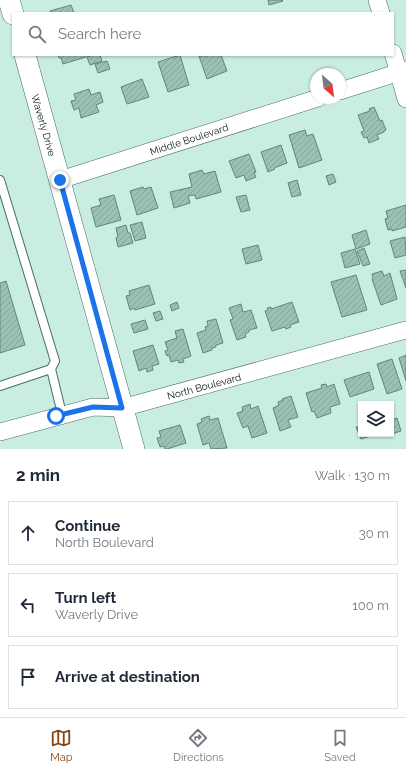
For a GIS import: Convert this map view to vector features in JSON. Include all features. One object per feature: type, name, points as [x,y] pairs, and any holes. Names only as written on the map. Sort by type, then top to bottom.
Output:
[{"type":"street","points":[[9,0],[12,12]]},
{"type":"street","points":[[378,0],[381,12]]},
{"type":"street","name":"Waverly Drive","points":[[24,56],[134,449]]},
{"type":"street","points":[[394,56],[402,71],[406,99]]},
{"type":"street","points":[[346,89],[402,71]]},
{"type":"street","name":"Middle Boulevard","points":[[60,180],[310,101]]},
{"type":"street","name":"North Boulevard","points":[[0,432],[62,414],[93,407],[122,408],[406,330]]},
{"type":"lane","points":[[0,180],[55,361],[51,370],[62,414]]},
{"type":"lane","points":[[0,386],[51,370]]},
{"type":"building","points":[[268,0],[282,0],[283,1],[269,5]]},
{"type":"building","points":[[71,5],[74,12],[50,12]]},
{"type":"building","points":[[58,56],[86,56],[63,64],[61,58],[59,58]]},
{"type":"building","points":[[100,56],[102,61],[90,65],[87,57]]},
{"type":"building","points":[[180,56],[189,85],[168,92],[158,62]]},
{"type":"building","points":[[199,56],[221,56],[227,71],[207,79]]},
{"type":"building","points":[[107,61],[110,69],[98,73],[95,64]]},
{"type":"building","points":[[142,79],[149,97],[127,104],[121,87]]},
{"type":"building","points":[[89,89],[91,95],[100,92],[103,102],[96,105],[99,112],[81,118],[79,108],[74,110],[71,101],[76,100],[74,94]]},
{"type":"building","points":[[374,107],[386,130],[377,135],[379,139],[369,143],[367,137],[364,138],[361,132],[364,131],[358,115],[370,111],[369,109]]},
{"type":"building","points":[[305,130],[307,136],[313,134],[322,160],[299,168],[289,135]]},
{"type":"building","points":[[281,145],[287,163],[268,172],[261,152]]},
{"type":"building","points":[[249,154],[256,172],[254,173],[256,177],[246,181],[244,175],[236,178],[229,161]]},
{"type":"building","points":[[202,170],[204,174],[215,171],[221,192],[196,199],[195,195],[188,196],[190,203],[174,208],[170,192],[192,187],[189,174]]},
{"type":"building","points":[[333,174],[336,182],[329,185],[326,176]]},
{"type":"building","points":[[297,180],[301,195],[292,197],[288,183]]},
{"type":"building","points":[[143,187],[144,189],[151,187],[158,208],[137,215],[130,191]]},
{"type":"building","points":[[114,195],[121,220],[96,227],[91,208],[101,205],[99,199]]},
{"type":"building","points":[[246,195],[250,210],[241,212],[236,197]]},
{"type":"building","points":[[406,205],[406,227],[392,231],[392,229],[388,230],[385,219],[388,218],[386,211]]},
{"type":"building","points":[[142,222],[146,238],[135,241],[130,225]]},
{"type":"building","points":[[126,225],[133,243],[118,247],[116,228]]},
{"type":"building","points":[[366,230],[370,244],[356,249],[352,235]]},
{"type":"building","points":[[405,237],[406,255],[395,258],[390,241]]},
{"type":"building","points":[[258,245],[262,260],[246,264],[242,249]]},
{"type":"building","points":[[364,248],[370,264],[363,266],[357,251]]},
{"type":"building","points":[[355,249],[360,264],[345,268],[341,253]]},
{"type":"building","points":[[406,270],[406,288],[400,271]]},
{"type":"building","points":[[382,271],[384,276],[390,273],[397,299],[381,305],[372,279],[372,274]]},
{"type":"building","points":[[356,275],[367,310],[342,317],[331,282]]},
{"type":"building","points":[[6,281],[25,345],[0,353],[0,283]]},
{"type":"building","points":[[149,285],[155,304],[130,310],[126,296],[130,295],[129,291]]},
{"type":"building","points":[[177,302],[179,308],[172,311],[170,305]]},
{"type":"building","points":[[292,302],[299,322],[290,325],[291,327],[286,329],[285,327],[272,331],[265,311],[268,310],[267,308],[271,307],[271,309]]},
{"type":"building","points":[[241,304],[243,312],[251,310],[257,328],[249,330],[249,332],[245,334],[246,337],[237,340],[230,320],[233,319],[229,308]]},
{"type":"building","points":[[160,311],[163,319],[156,321],[153,313]]},
{"type":"building","points":[[216,319],[223,343],[216,345],[216,347],[212,348],[212,350],[203,353],[197,333],[206,330],[205,327],[208,326],[207,321]]},
{"type":"building","points":[[145,320],[148,329],[134,333],[131,324]]},
{"type":"building","points":[[183,329],[191,356],[183,359],[184,362],[179,363],[178,360],[171,362],[169,355],[167,356],[165,351],[168,350],[165,342],[177,338],[175,331]]},
{"type":"building","points":[[153,345],[159,364],[152,366],[153,370],[147,372],[146,368],[139,371],[133,351]]},
{"type":"building","points":[[406,355],[406,381],[399,358]]},
{"type":"building","points":[[392,359],[402,389],[387,394],[377,364]]},
{"type":"building","points":[[369,372],[374,389],[350,397],[344,380]]},
{"type":"building","points":[[326,384],[327,387],[334,384],[340,404],[330,407],[331,413],[317,418],[314,411],[312,412],[306,393],[322,388],[321,385]]},
{"type":"building","points":[[291,396],[298,417],[288,420],[291,427],[280,431],[273,408],[279,405],[278,402],[283,400],[282,399]]},
{"type":"building","points":[[250,404],[251,409],[258,406],[267,433],[252,438],[248,426],[243,428],[237,413],[243,411],[242,407]]},
{"type":"building","points":[[209,416],[210,420],[218,418],[227,448],[211,449],[209,443],[203,445],[197,424],[202,422],[201,419]]},
{"type":"building","points":[[397,418],[401,431],[394,433],[394,419]]},
{"type":"building","points":[[180,425],[186,443],[167,449],[165,449],[164,446],[160,447],[157,438],[161,437],[159,431]]},
{"type":"route","points":[[56,416],[93,407],[122,408],[60,180]]}]
